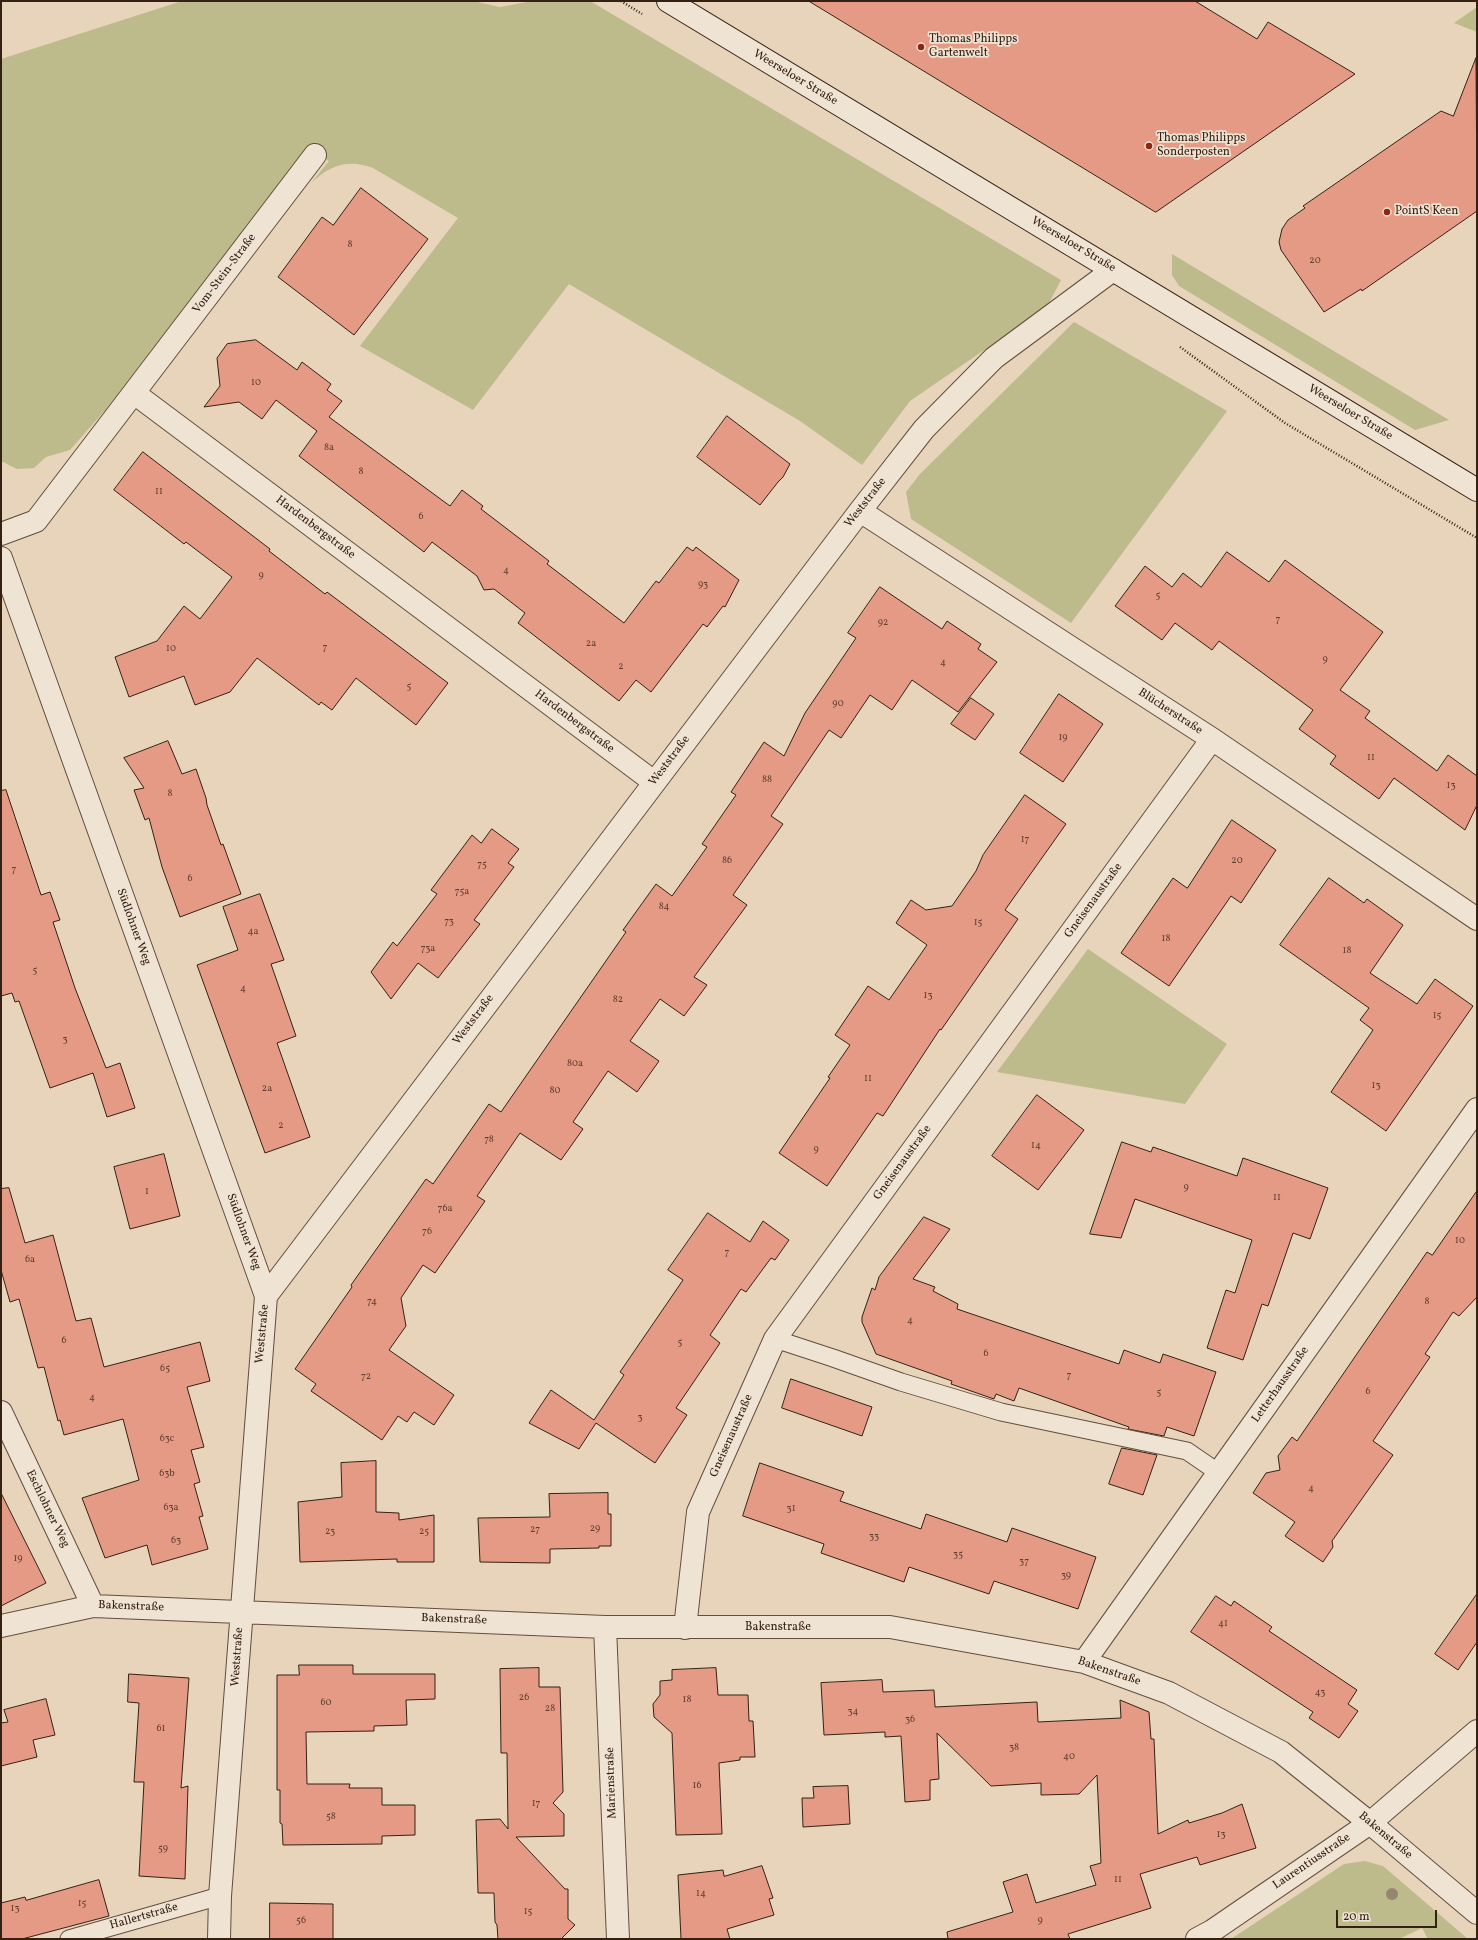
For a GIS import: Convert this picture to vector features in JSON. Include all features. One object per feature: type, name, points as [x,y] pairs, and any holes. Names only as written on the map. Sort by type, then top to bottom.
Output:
[{"type":"street","name":"Weerseloer Straße","points":[[668,1],[1477,490]]},
{"type":"street","name":"Vom-Stein-Straße","points":[[134,393],[315,155]]},
{"type":"street","name":"Weststraße","points":[[219,1939],[220,1896],[266,1296],[860,510],[924,429],[994,358],[1113,270]]},
{"type":"street","points":[[1,534],[36,521],[134,393]]},
{"type":"street","name":"Hardenbergstraße","points":[[134,393],[654,782]]},
{"type":"street","name":"Blücherstraße","points":[[860,510],[1212,739],[1477,920]]},
{"type":"street","name":"Südlohner Weg","points":[[1,558],[266,1296]]},
{"type":"street","name":"Gneisenaustraße","points":[[685,1628],[698,1512],[775,1339],[1212,739]]},
{"type":"street","name":"Letterhausstraße","points":[[1084,1662],[1477,1109]]},
{"type":"street","name":"Eschlohner Weg","points":[[1,1412],[93,1606]]},
{"type":"street","name":"Bakenstraße","points":[[1,1626],[93,1606],[605,1627],[890,1627],[1084,1662],[1168,1693],[1281,1752],[1370,1823],[1477,1913]]},
{"type":"street","name":"Marienstraße","points":[[605,1627],[618,1939]]},
{"type":"street","name":"Laurentiusstraße","points":[[1197,1939],[1212,1931],[1370,1823],[1477,1731]]},
{"type":"lane","points":[[775,1339],[901,1382],[1001,1412],[1187,1451],[1219,1473]]},
{"type":"lane","name":"Hallertstraße","points":[[68,1939],[220,1896]]},
{"type":"shaded area","points":[[182,1],[473,1],[500,7],[533,1],[590,1],[1061,280],[1047,307],[910,401],[862,465],[800,421],[569,284],[473,410],[360,346],[458,218],[373,168],[364,165],[340,165],[325,172],[311,183],[329,161],[308,146],[107,408],[70,450],[46,457],[34,468],[17,469],[1,461],[1,59]]},
{"type":"shaded area","points":[[1477,7],[1477,32],[1454,23]]},
{"type":"shaded area","points":[[1172,254],[1449,420],[1415,430],[1179,286],[1172,275]]},
{"type":"shaded area","points":[[1074,322],[1227,411],[1071,623],[911,519],[906,492],[920,474]]},
{"type":"shaded area","points":[[1088,949],[1227,1044],[1185,1104],[997,1072]]},
{"type":"shaded area","points":[[1365,1861],[1383,1866],[1468,1939],[1428,1939],[1422,1928],[1399,1939],[1231,1939],[1344,1864]]},
{"type":"building","name":"Thomas Philipps Sonderposten","points":[[809,1],[1195,1],[1257,39],[1268,22],[1355,74],[1156,212]]},
{"type":"building","name":"PointS Keen","points":[[1476,58],[1477,211],[1362,291],[1361,289],[1324,312],[1281,250],[1279,242],[1282,229],[1288,220],[1305,208],[1303,206],[1441,111],[1453,116]]},
{"type":"building","points":[[361,188],[428,239],[354,335],[278,277],[322,217],[333,225]]},
{"type":"building","points":[[256,340],[297,370],[302,362],[331,384],[327,390],[342,401],[329,417],[450,506],[462,490],[483,506],[481,509],[549,561],[547,564],[624,623],[656,581],[659,583],[687,547],[693,551],[696,547],[739,580],[725,607],[723,606],[707,627],[703,624],[651,692],[636,680],[619,701],[518,623],[525,613],[494,589],[484,590],[477,576],[432,542],[424,552],[299,456],[317,431],[276,400],[262,419],[239,402],[204,407],[220,386],[217,358],[227,344]]},
{"type":"building","points":[[727,416],[790,464],[783,477],[760,505],[697,457]]},
{"type":"building","points":[[143,452],[270,549],[269,551],[325,594],[327,592],[448,683],[416,725],[356,678],[332,710],[321,702],[319,705],[257,658],[230,692],[195,705],[184,676],[129,697],[115,657],[157,641],[184,606],[200,619],[232,577],[186,542],[184,544],[114,490]]},
{"type":"building","points":[[1227,552],[1269,582],[1285,560],[1383,632],[1340,690],[1370,711],[1365,718],[1437,771],[1448,755],[1477,776],[1477,805],[1465,830],[1394,778],[1379,799],[1330,764],[1336,756],[1299,729],[1313,710],[1219,641],[1212,650],[1175,623],[1162,640],[1115,606],[1145,566],[1172,587],[1183,573],[1201,587]]},
{"type":"building","points":[[880,587],[942,629],[947,621],[981,644],[978,649],[997,662],[958,712],[912,680],[892,710],[870,695],[841,738],[829,730],[771,816],[783,824],[733,895],[747,905],[694,977],[707,985],[684,1016],[660,999],[630,1041],[659,1061],[637,1092],[608,1071],[573,1122],[583,1129],[561,1160],[520,1133],[477,1196],[485,1201],[435,1273],[423,1265],[401,1298],[406,1326],[389,1350],[454,1395],[434,1425],[414,1412],[407,1422],[398,1416],[382,1440],[311,1391],[316,1384],[295,1369],[352,1287],[351,1285],[426,1179],[433,1184],[489,1104],[501,1112],[626,932],[623,930],[656,884],[672,896],[707,847],[702,844],[736,795],[731,792],[764,742],[784,756],[805,713],[856,638],[848,633]]},
{"type":"building","points":[[1059,694],[1103,724],[1063,782],[1020,753]]},
{"type":"building","points":[[971,698],[994,714],[975,740],[951,724]]},
{"type":"building","points":[[168,741],[182,774],[196,769],[221,845],[223,844],[241,894],[180,917],[162,867],[149,818],[145,820],[134,790],[144,788],[124,758]]},
{"type":"building","points":[[6,790],[41,895],[50,892],[60,920],[53,922],[75,988],[106,1068],[120,1063],[135,1108],[107,1117],[93,1073],[50,1088],[19,1001],[15,1002],[12,993],[1,996],[1,791]]},
{"type":"building","points":[[1025,795],[1066,824],[1005,910],[1018,919],[941,1030],[940,1029],[883,1116],[877,1113],[827,1186],[779,1153],[830,1078],[828,1077],[850,1045],[835,1035],[868,986],[889,1000],[927,945],[896,923],[911,900],[926,910],[952,906],[976,871],[983,855]]},
{"type":"building","points":[[1232,820],[1276,850],[1241,903],[1231,896],[1169,986],[1121,953],[1173,878],[1187,888]]},
{"type":"building","points":[[492,829],[519,849],[508,863],[514,867],[474,920],[480,924],[438,978],[418,963],[391,999],[371,972],[393,942],[397,946],[437,894],[431,890],[472,835],[481,843]]},
{"type":"building","points":[[1329,878],[1364,903],[1367,899],[1403,925],[1370,973],[1417,1004],[1435,979],[1473,1006],[1386,1131],[1331,1092],[1373,1030],[1360,1020],[1369,1008],[1280,945]]},
{"type":"building","points":[[260,894],[284,960],[271,964],[296,1036],[277,1043],[310,1137],[265,1153],[197,965],[238,950],[223,907]]},
{"type":"building","points":[[1037,1095],[1084,1130],[1038,1190],[992,1156]]},
{"type":"building","points":[[1122,1142],[1151,1152],[1153,1147],[1237,1176],[1243,1158],[1328,1188],[1310,1239],[1293,1233],[1268,1306],[1262,1304],[1243,1360],[1207,1348],[1226,1290],[1235,1293],[1252,1240],[1135,1199],[1121,1238],[1090,1234]]},
{"type":"building","points":[[164,1154],[180,1216],[130,1229],[114,1167]]},
{"type":"building","points":[[9,1188],[25,1243],[53,1235],[76,1321],[91,1318],[104,1367],[200,1342],[210,1381],[187,1387],[204,1447],[191,1450],[200,1482],[194,1484],[203,1516],[199,1517],[208,1549],[152,1565],[147,1545],[105,1558],[82,1498],[139,1480],[123,1419],[64,1435],[60,1420],[58,1421],[44,1367],[38,1368],[19,1299],[10,1302],[1,1270],[1,1189]]},
{"type":"building","points":[[1477,1191],[1477,1297],[1459,1316],[1453,1312],[1425,1354],[1430,1357],[1373,1441],[1393,1455],[1332,1541],[1333,1547],[1323,1562],[1285,1536],[1295,1522],[1253,1493],[1266,1473],[1280,1470],[1278,1456],[1292,1437],[1297,1441],[1427,1252],[1432,1255]]},
{"type":"building","points":[[708,1213],[750,1242],[763,1221],[789,1240],[775,1260],[771,1258],[746,1292],[741,1289],[710,1335],[720,1343],[676,1408],[687,1415],[655,1463],[596,1423],[579,1449],[529,1423],[551,1390],[594,1420],[624,1375],[620,1372],[683,1280],[668,1270]]},
{"type":"building","points":[[924,1217],[950,1229],[913,1279],[935,1287],[933,1291],[958,1304],[957,1309],[1119,1364],[1124,1350],[1160,1363],[1163,1354],[1216,1372],[1194,1436],[1167,1427],[1164,1436],[1128,1429],[1129,1427],[1019,1388],[1014,1401],[996,1394],[994,1399],[951,1384],[952,1381],[876,1354],[862,1322],[862,1317],[872,1288],[875,1290],[879,1277]]},
{"type":"building","points":[[791,1379],[872,1407],[862,1436],[782,1408]]},
{"type":"building","points":[[1122,1448],[1157,1455],[1143,1495],[1109,1484]]},
{"type":"building","points":[[376,1461],[376,1512],[399,1513],[399,1520],[434,1515],[434,1562],[397,1562],[397,1559],[300,1562],[298,1502],[342,1497],[341,1463]]},
{"type":"building","points":[[760,1463],[844,1492],[840,1501],[921,1529],[926,1514],[1007,1542],[1012,1528],[1096,1557],[1078,1609],[994,1581],[989,1594],[909,1567],[904,1582],[821,1553],[824,1544],[743,1516]]},
{"type":"building","points":[[1,1493],[46,1583],[1,1606]]},
{"type":"building","points":[[608,1493],[608,1514],[611,1514],[611,1546],[599,1546],[599,1548],[550,1549],[550,1563],[480,1562],[478,1518],[550,1517],[549,1494]]},
{"type":"building","points":[[1477,1594],[1477,1642],[1458,1670],[1435,1654]]},
{"type":"building","points":[[1216,1596],[1231,1606],[1234,1601],[1272,1627],[1269,1631],[1357,1690],[1348,1704],[1358,1711],[1339,1738],[1309,1718],[1313,1712],[1191,1632]]},
{"type":"building","points":[[299,1665],[353,1665],[353,1674],[435,1674],[435,1699],[406,1700],[407,1725],[374,1726],[374,1731],[306,1732],[307,1784],[350,1784],[349,1788],[382,1788],[382,1805],[415,1805],[415,1835],[382,1836],[382,1844],[283,1845],[282,1824],[280,1823],[280,1790],[277,1790],[277,1675],[299,1675]]},
{"type":"building","points":[[539,1668],[539,1687],[560,1687],[563,1792],[553,1803],[564,1814],[564,1836],[516,1837],[565,1889],[568,1889],[568,1919],[575,1925],[561,1939],[498,1939],[497,1925],[495,1922],[494,1893],[478,1893],[476,1820],[500,1819],[508,1829],[507,1753],[501,1753],[500,1669]]},
{"type":"building","points":[[716,1668],[718,1695],[748,1695],[749,1721],[753,1721],[755,1757],[740,1757],[740,1760],[719,1763],[722,1834],[676,1835],[672,1733],[654,1717],[653,1704],[660,1695],[660,1681],[672,1680],[672,1670]]},
{"type":"building","points":[[129,1674],[189,1678],[181,1788],[188,1786],[185,1879],[139,1876],[144,1782],[134,1782],[139,1703],[128,1702]]},
{"type":"building","points":[[882,1680],[883,1692],[934,1690],[935,1707],[1037,1702],[1038,1722],[1121,1718],[1120,1700],[1149,1712],[1151,1739],[1154,1739],[1158,1834],[1188,1820],[1189,1823],[1222,1813],[1242,1804],[1256,1848],[1200,1865],[1197,1857],[1140,1874],[1151,1908],[1068,1934],[1070,1939],[948,1939],[947,1932],[1013,1912],[1003,1882],[1027,1874],[1036,1903],[1096,1885],[1090,1866],[1101,1863],[1097,1775],[1079,1794],[1041,1795],[1041,1783],[991,1786],[937,1733],[939,1779],[930,1780],[930,1800],[905,1802],[901,1736],[885,1737],[885,1732],[824,1735],[821,1683]]},
{"type":"building","points":[[46,1699],[55,1735],[33,1740],[37,1757],[1,1766],[1,1723],[8,1722],[4,1710]]},
{"type":"building","points":[[848,1786],[850,1824],[803,1827],[802,1798],[814,1798],[813,1787]]},
{"type":"building","points":[[762,1866],[773,1898],[769,1899],[774,1915],[727,1929],[730,1939],[681,1939],[678,1875],[723,1870],[724,1876]]},
{"type":"building","points":[[99,1880],[109,1916],[22,1939],[1,1939],[1,1903],[25,1897],[26,1900]]},
{"type":"building","points":[[270,1903],[333,1904],[333,1939],[270,1939]]},
{"type":"place","name":"Thomas Philipps Gartenwelt","points":[[921,47]]},
{"type":"place","name":"Thomas Philipps Sonderposten","points":[[1149,146]]},
{"type":"place","name":"PointS Keen","points":[[1387,212]]}]
